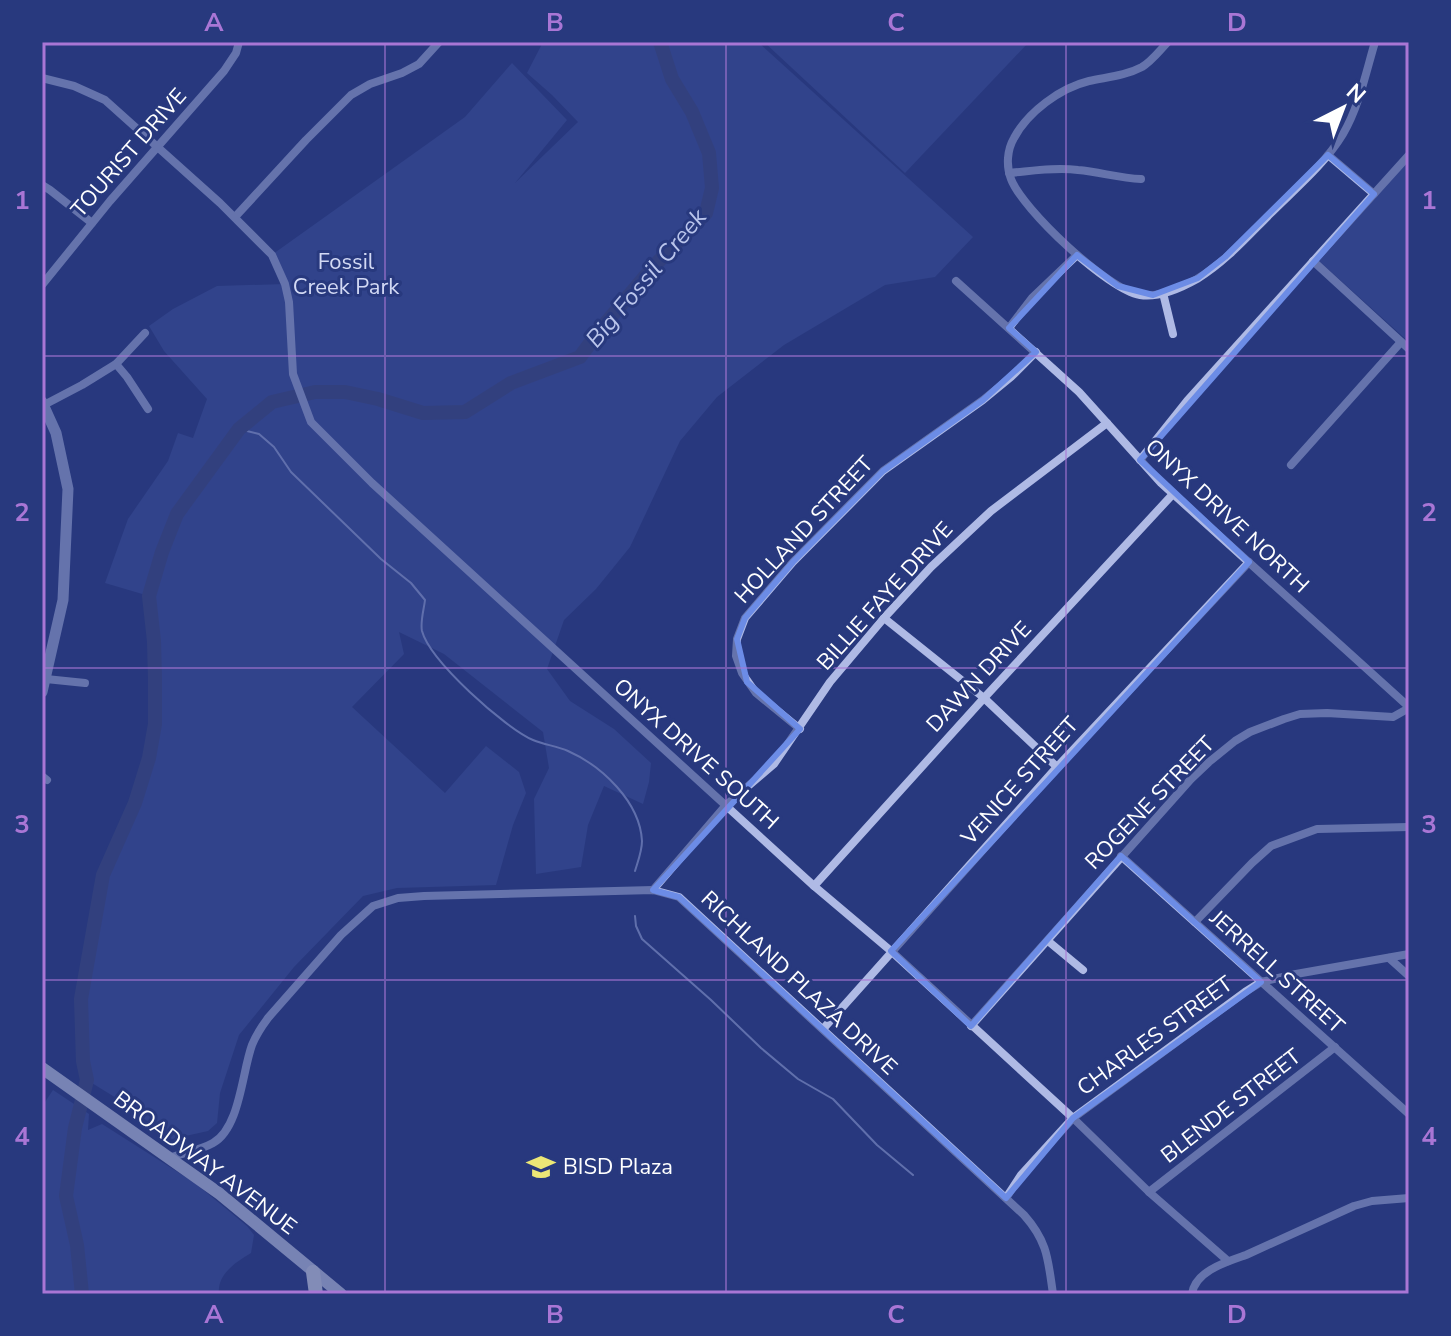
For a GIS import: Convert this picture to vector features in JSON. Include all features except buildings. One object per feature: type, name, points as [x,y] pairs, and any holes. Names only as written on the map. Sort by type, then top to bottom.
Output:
[{"type":"main road","name":"BROADWAY AVENUE","points":[[42,1068],[220,1194],[341,1294]]},
{"type":"main road","points":[[313,1272],[316,1294]]},
{"type":"street","name":"TOURIST DRIVE","points":[[42,285],[224,71],[239,42]]},
{"type":"street","points":[[235,217],[351,95],[419,64],[439,42]]},
{"type":"street","points":[[1168,42],[1147,64],[1110,78],[1079,84],[1042,106],[1022,125],[1009,148],[1011,181],[1022,198],[1077,255],[1118,286],[1138,295],[1163,293],[1198,278],[1225,257],[1328,155],[1352,115],[1375,42]]},
{"type":"street","name":"ONYX DRIVE SOUTH","points":[[42,78],[74,86],[105,100],[235,217],[272,255],[289,302],[293,374],[311,422],[372,483],[814,886],[891,951],[1149,1192],[1228,1261]]},
{"type":"street","points":[[1328,155],[1374,194]]},
{"type":"street","points":[[1140,460],[1187,401],[1409,155]]},
{"type":"street","points":[[1009,173],[1066,169],[1141,179]]},
{"type":"street","points":[[42,185],[92,223]]},
{"type":"street","points":[[1009,328],[1032,298],[1077,255]]},
{"type":"street","points":[[1313,261],[1409,349]]},
{"type":"street","name":"ONYX DRIVE NORTH","points":[[956,281],[1096,409],[1173,494],[1409,708]]},
{"type":"street","points":[[1163,293],[1173,334]]},
{"type":"street","points":[[42,692],[63,600],[68,489],[56,433],[43,404],[116,364],[145,333]]},
{"type":"street","points":[[1291,465],[1401,342]]},
{"type":"street","name":"HOLLAND STREET","points":[[800,729],[756,693],[742,673],[736,656],[737,639],[745,618],[793,562],[883,471],[983,400],[1036,352]]},
{"type":"street","points":[[116,364],[148,409]]},
{"type":"street","name":"BILLIE FAYE DRIVE","points":[[653,890],[726,805],[774,764],[830,682],[931,567],[991,511],[1107,423]]},
{"type":"street","name":"DAWN DRIVE","points":[[814,886],[1173,494]]},
{"type":"street","name":"VENICE STREET","points":[[823,1029],[1057,767],[1249,562]]},
{"type":"street","points":[[884,618],[984,698],[1057,767]]},
{"type":"street","points":[[46,679],[85,683]]},
{"type":"street","name":"ROGENE STREET","points":[[971,1026],[1121,856],[1209,762],[1235,741],[1250,732],[1300,714],[1384,718],[1400,715],[1409,708]]},
{"type":"street","points":[[1195,922],[1271,846],[1317,829],[1409,827]]},
{"type":"street","name":"JERRELL STREET","points":[[1121,856],[1409,1114]]},
{"type":"street","name":"RICHLAND PLAZA DRIVE","points":[[171,1157],[213,1143],[223,1135],[234,1113],[259,1031],[341,935],[373,906],[398,898],[424,896],[653,890],[679,897],[1037,1229],[1046,1251],[1053,1294]]},
{"type":"street","points":[[1048,941],[1083,970]]},
{"type":"street","name":"CHARLES STREET","points":[[1006,1198],[1021,1175],[1073,1118],[1261,982],[1409,954]]},
{"type":"street","points":[[1389,958],[1409,976]]},
{"type":"street","name":"BLENDE STREET","points":[[1149,1192],[1335,1047]]},
{"type":"street","points":[[1192,1294],[1192,1288],[1200,1276],[1228,1261],[1354,1206],[1409,1198]]},
{"type":"highlighted area","points":[[1328,155],[1374,194],[1140,460],[1249,562],[891,951],[971,1026],[1121,856],[1261,982],[1073,1118],[1006,1198],[679,897],[653,890],[800,729],[747,682],[737,639],[745,618],[793,562],[883,471],[983,400],[1036,352],[1009,328],[1077,255],[1118,286],[1153,295],[1198,278],[1225,257]]},
{"type":"green space","name":"Fossil Creek Park","points":[[543,42],[758,42],[973,237],[935,277],[885,285],[784,345],[717,397],[680,441],[630,547],[596,589],[564,620],[547,669],[570,701],[614,729],[651,763],[643,804],[604,786],[588,825],[581,867],[536,874],[534,799],[549,768],[543,732],[444,654],[399,632],[404,654],[352,707],[445,793],[486,746],[519,772],[526,793],[513,825],[496,885],[397,888],[363,896],[294,967],[239,1035],[220,1093],[217,1123],[208,1131],[172,1139],[87,1080],[81,999],[103,875],[135,803],[149,758],[155,724],[154,642],[149,596],[105,583],[128,519],[168,461],[178,433],[193,438],[207,399],[164,351],[149,326],[173,309],[217,286],[286,284],[273,254],[465,117],[512,63],[567,120],[515,183],[578,122],[527,73]]},
{"type":"green space","points":[[764,42],[1029,42],[905,173]]},
{"type":"green space","points":[[1409,159],[1409,342],[1319,261]]},
{"type":"green space","points":[[53,1090],[89,1114],[88,1130],[102,1124],[195,1183],[247,1226],[254,1235],[251,1253],[224,1275],[219,1294],[42,1294],[42,1113]]},
{"type":"waterway","name":"Big Fossil Creek","points":[[82,1294],[77,1245],[66,1196],[75,1128],[87,1080],[83,1061],[81,999],[103,875],[135,803],[149,758],[155,724],[154,641],[149,596],[177,514],[239,429],[272,402],[315,392],[345,392],[423,413],[465,412],[511,383],[580,357],[653,267],[706,213],[712,188],[709,153],[692,112],[672,79],[660,42]]},
{"type":"waterway","points":[[239,429],[259,434],[274,447],[291,472],[381,559],[411,583],[425,600],[422,631],[428,644],[453,676],[521,733],[581,758],[617,787],[627,799],[640,827],[642,845],[635,871]]},
{"type":"waterway","points":[[635,916],[642,939],[798,1079],[833,1099],[877,1145],[913,1175]]},
{"type":"place","name":"BISD Plaza","points":[[541,1167]]}]
